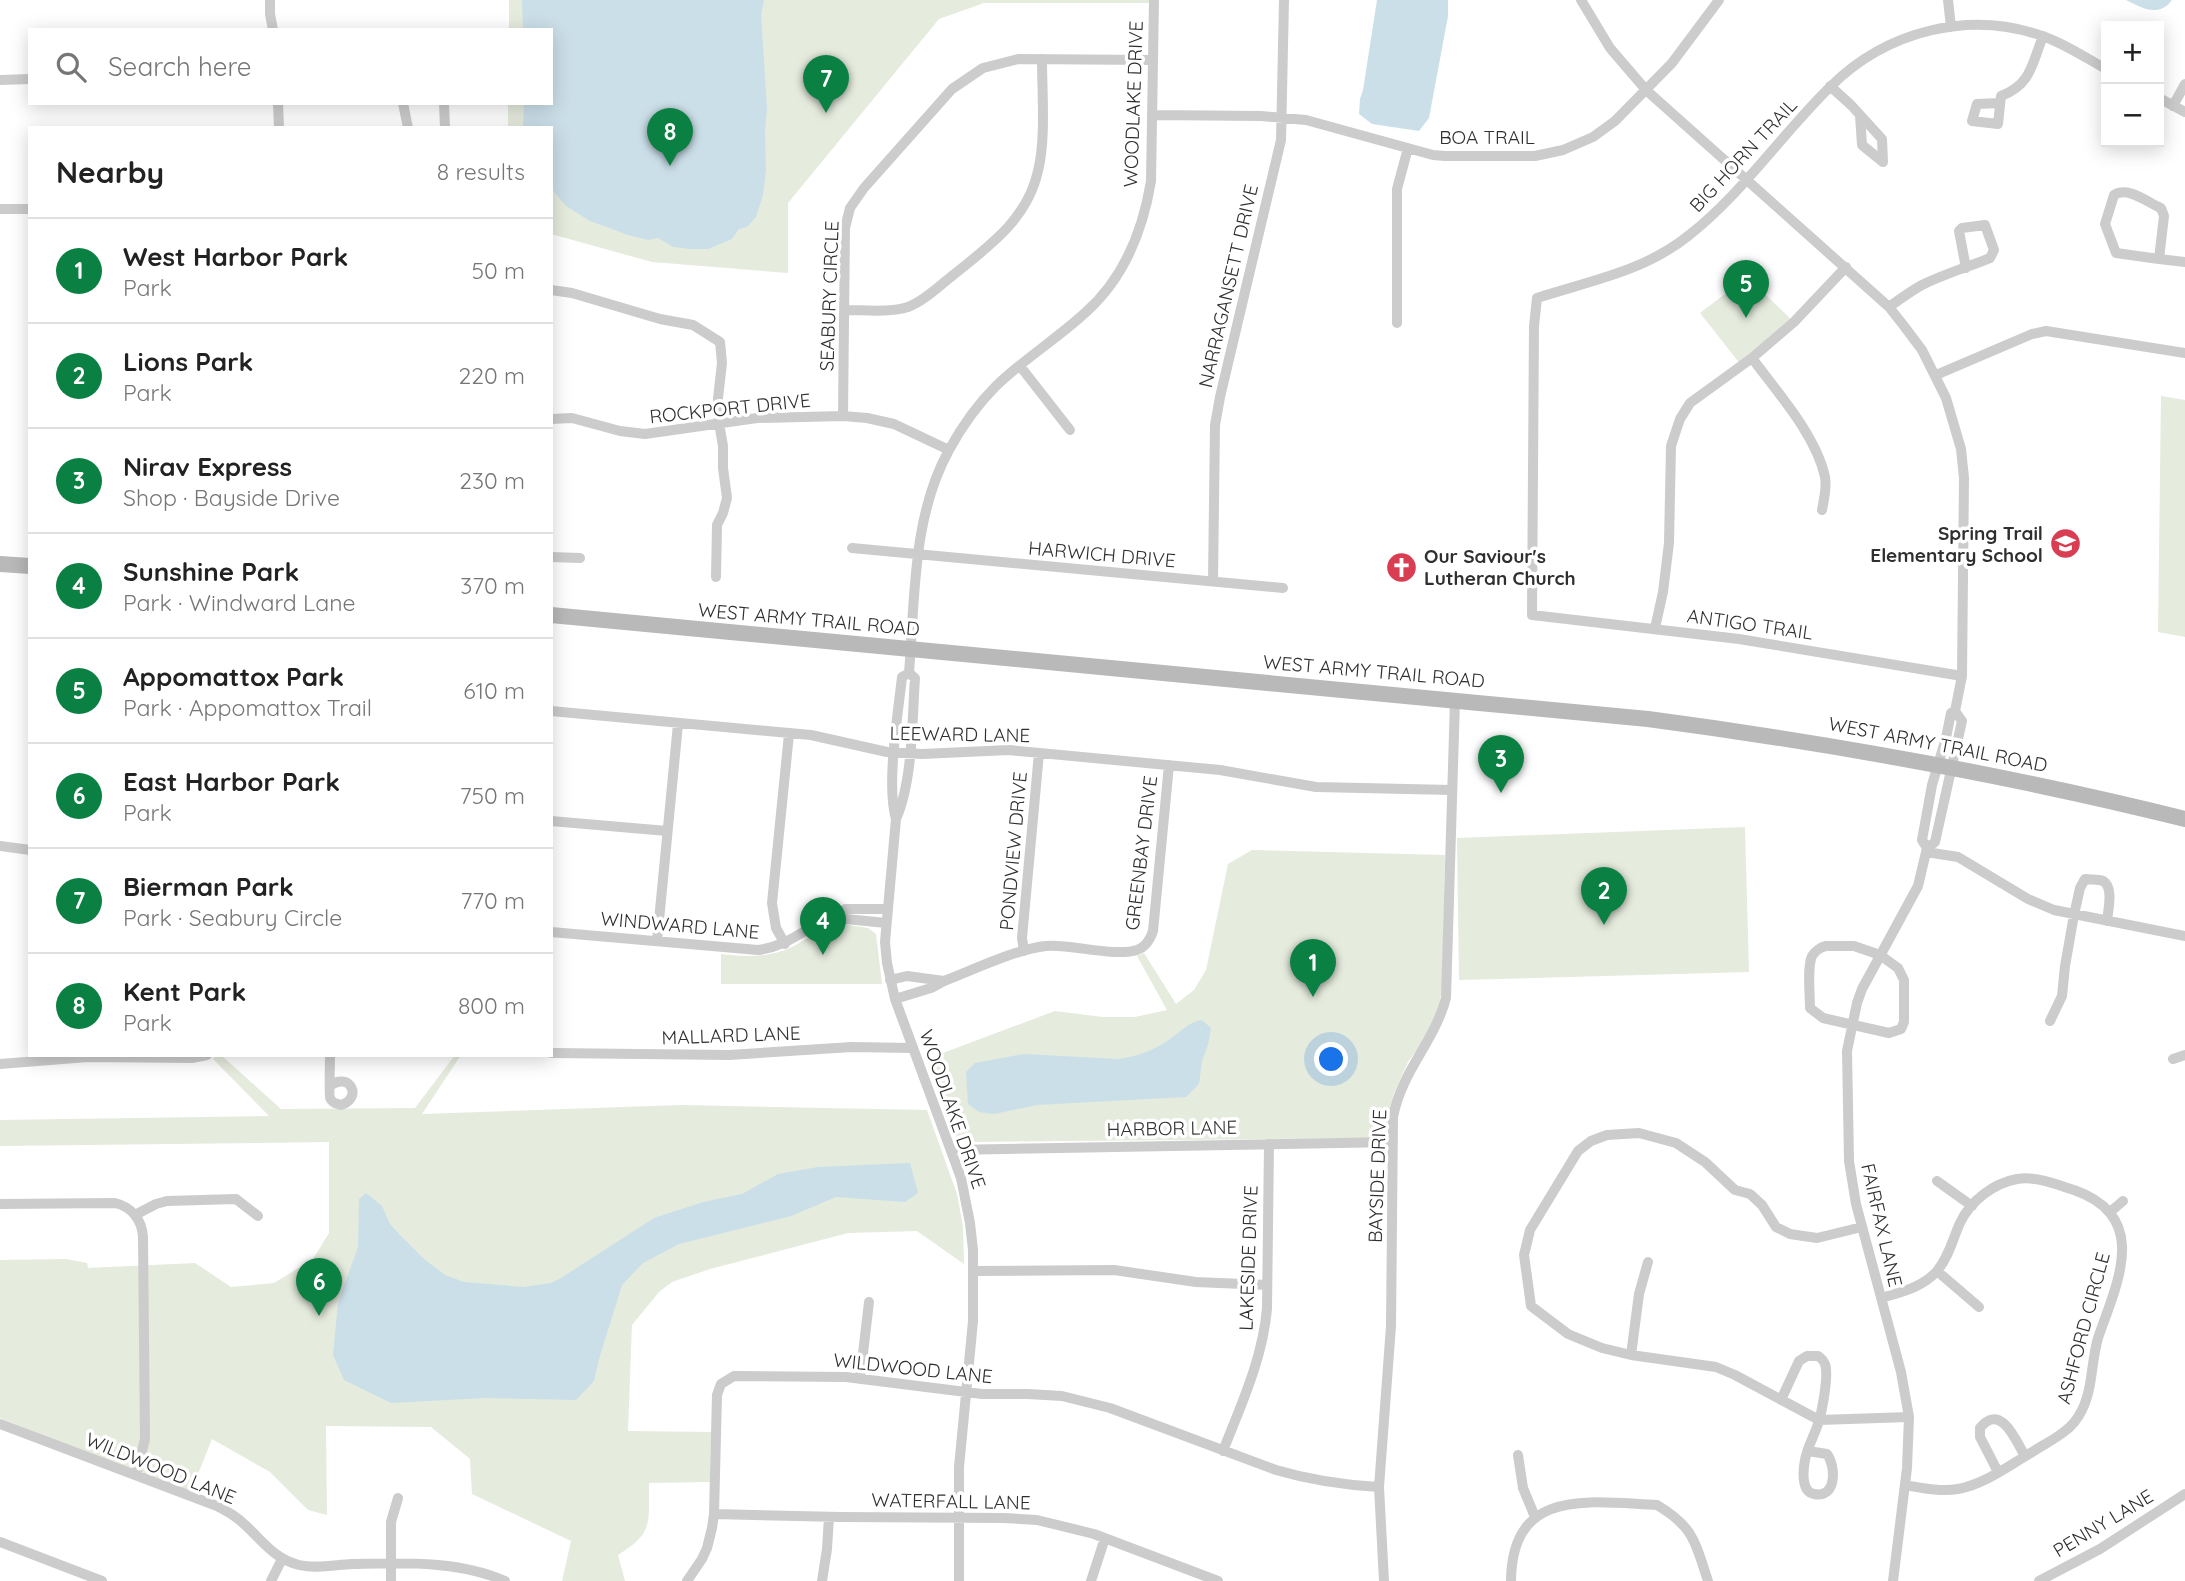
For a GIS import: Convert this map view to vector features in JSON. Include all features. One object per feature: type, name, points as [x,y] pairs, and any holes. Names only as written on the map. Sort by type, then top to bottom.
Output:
[{"type":"main road","points":[[0,564],[28,566]]},
{"type":"main road","name":"WEST ARMY TRAIL ROAD","points":[[553,615],[1609,715],[1737,731],[1945,766],[2185,819]]},
{"type":"street","points":[[270,0],[273,28]]},
{"type":"street","name":"WOODLAKE DRIVE","points":[[909,673],[924,517],[949,450],[995,387],[1088,311],[1125,262],[1138,234],[1152,173],[1154,0]]},
{"type":"street","name":"NARRAGANSETT DRIVE","points":[[1213,582],[1217,412],[1278,155],[1283,118],[1284,0]]},
{"type":"street","name":"FAIRFAX LANE","points":[[1581,0],[1605,41],[1646,90],[1889,307],[1922,350],[1936,375],[1956,426],[1964,478],[1962,676],[1955,711],[1962,721],[1945,766],[1935,842],[1926,850],[1917,886],[1862,989],[1852,1023],[1846,1069],[1852,1183],[1901,1372],[1909,1417],[1909,1451],[1893,1581]]},
{"type":"street","name":"BOA TRAIL","points":[[1153,115],[1283,118],[1319,123],[1445,156],[1522,157],[1553,153],[1585,141],[1604,130],[1679,55],[1719,0]]},
{"type":"street","points":[[1948,0],[1951,27]]},
{"type":"street","name":"BIG HORN TRAIL","points":[[1532,615],[1534,326],[1537,298],[1610,277],[1664,252],[1710,218],[1830,86],[1857,63],[1891,43],[1923,31],[1979,25],[2002,26],[2043,36],[2101,66]]},
{"type":"street","points":[[2000,103],[2001,96],[2015,91],[2028,77],[2043,36]]},
{"type":"street","name":"SEABURY CIRCLE","points":[[843,416],[846,218],[864,188],[952,89],[969,76],[1001,62],[1018,59],[1153,60]]},
{"type":"street","points":[[844,310],[894,310],[912,305],[1003,235],[1020,214],[1035,185],[1041,159],[1042,59]]},
{"type":"street","points":[[0,80],[28,79]]},
{"type":"street","points":[[2173,106],[2185,84]]},
{"type":"street","points":[[1830,86],[1860,114]]},
{"type":"street","points":[[2164,101],[2185,112]]},
{"type":"street","points":[[278,105],[279,126]]},
{"type":"street","points":[[404,105],[408,126]]},
{"type":"street","points":[[444,105],[445,126]]},
{"type":"street","points":[[1397,323],[1397,189],[1408,148]]},
{"type":"street","points":[[2159,259],[2164,216],[2161,208],[2126,191],[2114,195],[2105,224],[2116,253],[2159,259],[2185,262]]},
{"type":"street","points":[[0,209],[28,209]]},
{"type":"street","points":[[1655,628],[1667,561],[1671,446],[1676,428],[1690,403],[1752,358],[1794,322],[1846,267]]},
{"type":"street","points":[[1889,307],[1923,285],[1966,268]]},
{"type":"street","points":[[553,289],[660,320],[693,325],[720,342],[722,363],[719,423],[727,498],[717,525],[716,577]]},
{"type":"street","points":[[1936,375],[2032,334],[2046,331],[2185,353]]},
{"type":"street","points":[[1752,358],[1800,425],[1818,459],[1825,478],[1822,510]]},
{"type":"street","points":[[1020,366],[1070,430]]},
{"type":"street","name":"ROCKPORT DRIVE","points":[[553,419],[572,418],[637,434],[757,418],[843,416],[894,424],[949,450]]},
{"type":"street","name":"HARWICH DRIVE","points":[[852,548],[1283,588]]},
{"type":"street","points":[[553,557],[580,558]]},
{"type":"street","name":"ANTIGO TRAIL","points":[[1532,615],[1655,628],[1810,650],[1962,676]]},
{"type":"street","name":"WOODLAKE DRIVE","points":[[896,818],[892,806],[895,752],[902,677],[909,673]]},
{"type":"street","name":"WOODLAKE DRIVE","points":[[909,673],[915,678],[909,753],[901,807],[896,818],[886,923],[886,957],[895,999],[951,1150],[969,1214],[973,1321],[958,1467],[959,1581]]},
{"type":"street","name":"BAYSIDE DRIVE","points":[[1384,1581],[1379,1487],[1391,1326],[1393,1117],[1406,1076],[1436,1028],[1446,998],[1454,700]]},
{"type":"street","name":"LEEWARD LANE","points":[[553,711],[823,737],[895,752],[956,754],[1009,750],[1220,770],[1316,787],[1452,790]]},
{"type":"street","points":[[657,941],[678,723]]},
{"type":"street","points":[[785,944],[775,928],[772,902],[789,734]]},
{"type":"street","name":"PONDVIEW DRIVE","points":[[1024,951],[1022,938],[1039,753]]},
{"type":"street","name":"GREENBAY DRIVE","points":[[895,999],[931,988],[1024,951],[1057,946],[1125,952],[1141,949],[1147,944],[1153,930],[1169,765]]},
{"type":"street","points":[[553,821],[667,831]]},
{"type":"street","points":[[0,846],[28,850]]},
{"type":"street","points":[[1926,850],[1958,857],[2043,906],[2074,915],[2185,936]]},
{"type":"street","points":[[2050,1021],[2062,996],[2074,915],[2080,888],[2085,879],[2106,882],[2109,888],[2107,921]]},
{"type":"street","name":"WINDWARD LANE","points":[[553,932],[747,951],[785,944],[822,921],[840,915],[845,909],[888,909]]},
{"type":"street","points":[[840,915],[846,919],[886,923]]},
{"type":"street","points":[[1854,946],[1880,955],[1898,968],[1903,980],[1905,1021],[1901,1029],[1889,1033],[1823,1018],[1810,1008],[1812,956],[1821,947],[1854,946]]},
{"type":"street","name":"GREENBAY DRIVE","points":[[890,980],[907,976],[944,981]]},
{"type":"street","name":"MALLARD LANE","points":[[553,1053],[729,1055],[852,1047],[912,1048]]},
{"type":"street","points":[[2173,1059],[2185,1055]]},
{"type":"street","points":[[0,1064],[94,1057]]},
{"type":"street","points":[[150,1057],[197,1057]]},
{"type":"street","points":[[330,1057],[331,1085]]},
{"type":"street","points":[[1862,1227],[1817,1238],[1790,1234],[1776,1227],[1762,1205],[1750,1194],[1735,1190],[1705,1162],[1676,1143],[1650,1135],[1607,1135],[1591,1141],[1578,1151],[1527,1239],[1524,1261],[1531,1306],[1568,1334],[1602,1348],[1631,1355],[1716,1367],[1819,1420],[1909,1417]]},
{"type":"street","name":"HARBOR LANE","points":[[951,1150],[1393,1142]]},
{"type":"street","name":"LAKESIDE DRIVE","points":[[1223,1451],[1260,1347],[1266,1319],[1269,1144]]},
{"type":"street","points":[[1881,1298],[1914,1288],[1937,1271],[1947,1256],[1965,1213],[1990,1189],[2014,1180],[2032,1178],[2080,1192],[2110,1212],[2123,1201]]},
{"type":"street","points":[[1937,1181],[1972,1206]]},
{"type":"street","points":[[135,1215],[167,1201],[236,1199],[258,1216]]},
{"type":"street","points":[[0,1204],[115,1203],[127,1208],[141,1224],[145,1439],[136,1475]]},
{"type":"street","name":"ASHFORD CIRCLE","points":[[1905,1485],[1941,1490],[1974,1485],[2067,1429],[2081,1411],[2087,1398],[2096,1346],[2123,1259],[2122,1238],[2110,1212]]},
{"type":"street","points":[[1631,1355],[1639,1294],[1648,1262]]},
{"type":"street","points":[[973,1271],[1114,1270],[1196,1282],[1267,1285]]},
{"type":"street","points":[[1937,1271],[1979,1307]]},
{"type":"street","points":[[860,1379],[869,1302]]},
{"type":"street","points":[[1781,1400],[1799,1361],[1807,1356],[1818,1356],[1824,1361],[1826,1370],[1819,1420],[1808,1451]]},
{"type":"street","name":"WILDWOOD LANE","points":[[687,1581],[707,1548],[714,1514],[717,1395],[725,1380],[734,1376],[860,1379],[966,1393],[1037,1394],[1083,1399],[1302,1477],[1346,1485],[1379,1487]]},
{"type":"street","points":[[1998,1472],[1980,1437],[1980,1428],[1989,1421],[1994,1419],[2004,1423],[2025,1456]]},
{"type":"street","name":"WILDWOOD LANE","points":[[0,1424],[228,1512],[242,1522],[267,1549],[298,1565],[438,1565],[466,1568],[505,1581]]},
{"type":"street","points":[[1518,1455],[1522,1488],[1535,1517]]},
{"type":"street","name":"PENNY LANE","points":[[2039,1581],[2100,1549],[2185,1494]]},
{"type":"street","points":[[391,1581],[391,1522],[398,1498]]},
{"type":"street","points":[[1511,1581],[1515,1544],[1535,1517],[1552,1508],[1568,1504],[1657,1505],[1678,1518],[1692,1536],[1708,1581]]},
{"type":"street","name":"WATERFALL LANE","points":[[714,1514],[1037,1520],[1072,1527],[1105,1538],[1218,1581]]},
{"type":"street","points":[[822,1581],[829,1517]]},
{"type":"street","points":[[1091,1581],[1105,1538]]},
{"type":"street","points":[[0,1542],[102,1581]]},
{"type":"street","points":[[271,1581],[282,1559]]},
{"type":"shaded area","points":[[509,0],[1153,0],[1154,3],[984,3],[939,19],[788,203],[788,273],[652,262],[553,235],[553,126],[508,126],[508,105],[553,105],[553,28],[509,28]]},
{"type":"shaded area","points":[[1747,277],[1794,322],[1741,365],[1700,313]]},
{"type":"shaded area","points":[[2161,396],[2185,400],[2185,637],[2158,632]]},
{"type":"shaded area","points":[[1745,827],[1749,972],[1459,980],[1457,838]]},
{"type":"shaded area","points":[[1252,850],[1445,855],[1442,989],[1438,1011],[1426,1037],[1408,1062],[1394,1093],[1386,1135],[1383,1138],[957,1140],[927,1059],[1055,1011],[1103,1017],[1135,1017],[1167,1010],[1137,956],[1144,953],[1176,1004],[1194,990],[1206,970],[1228,864]]},
{"type":"shaded area","points":[[842,924],[868,928],[876,934],[882,984],[721,984],[721,954],[748,956],[775,953],[792,947],[822,929]]},
{"type":"shaded area","points":[[223,1057],[281,1109],[415,1108],[453,1057],[460,1057],[422,1114],[681,1105],[927,1110],[957,1194],[963,1226],[964,1264],[917,1231],[848,1233],[710,1269],[672,1282],[659,1292],[632,1325],[628,1431],[711,1432],[710,1482],[649,1483],[649,1517],[644,1533],[618,1555],[625,1581],[562,1581],[571,1541],[472,1494],[470,1459],[431,1427],[326,1426],[327,1515],[308,1510],[270,1472],[212,1439],[190,1494],[0,1418],[0,1260],[67,1259],[87,1263],[88,1268],[195,1263],[231,1287],[274,1283],[313,1259],[329,1233],[329,1142],[0,1146],[0,1120],[269,1116],[213,1059]]},
{"type":"water","points":[[522,0],[764,0],[761,15],[767,108],[766,170],[763,195],[756,217],[747,227],[739,229],[732,239],[708,249],[690,249],[673,247],[658,238],[648,240],[628,235],[590,221],[566,206],[553,190],[553,126],[523,126],[524,105],[553,105],[553,28],[523,28]]},
{"type":"water","points":[[1377,0],[1448,0],[1448,16],[1429,118],[1419,131],[1372,124],[1359,114]]},
{"type":"water","points":[[2126,0],[2172,0],[2162,9],[2150,10]]},
{"type":"water","points":[[1202,1020],[1211,1028],[1208,1045],[1202,1061],[1199,1084],[1186,1097],[1037,1105],[994,1114],[979,1112],[968,1104],[966,1072],[975,1063],[1024,1054],[1125,1058],[1152,1050],[1189,1025]]},
{"type":"water","points":[[910,1163],[918,1193],[905,1202],[836,1197],[791,1216],[679,1244],[643,1263],[622,1285],[594,1381],[576,1400],[486,1398],[391,1403],[344,1380],[333,1355],[338,1303],[358,1247],[359,1199],[366,1193],[382,1206],[390,1224],[401,1236],[445,1275],[464,1282],[524,1287],[551,1283],[561,1278],[654,1218],[703,1202],[742,1194],[778,1174],[818,1167]]},
{"type":"place","name":"Bierman Park","points":[[826,113]]},
{"type":"place","name":"Kent Park","points":[[670,166]]},
{"type":"place","name":"Appomattox Park","points":[[1746,318]]},
{"type":"place","name":"Spring Trail Elementary School","points":[[2066,544]]},
{"type":"place","name":"Our Saviour's Lutheran Church","points":[[1401,567]]},
{"type":"place","name":"Nirav Express","points":[[1501,793]]},
{"type":"place","name":"Lions Park","points":[[1604,925]]},
{"type":"place","name":"Sunshine Park","points":[[823,955]]},
{"type":"place","name":"West Harbor Park","points":[[1313,997]]},
{"type":"place","name":"East Harbor Park","points":[[319,1316]]}]
